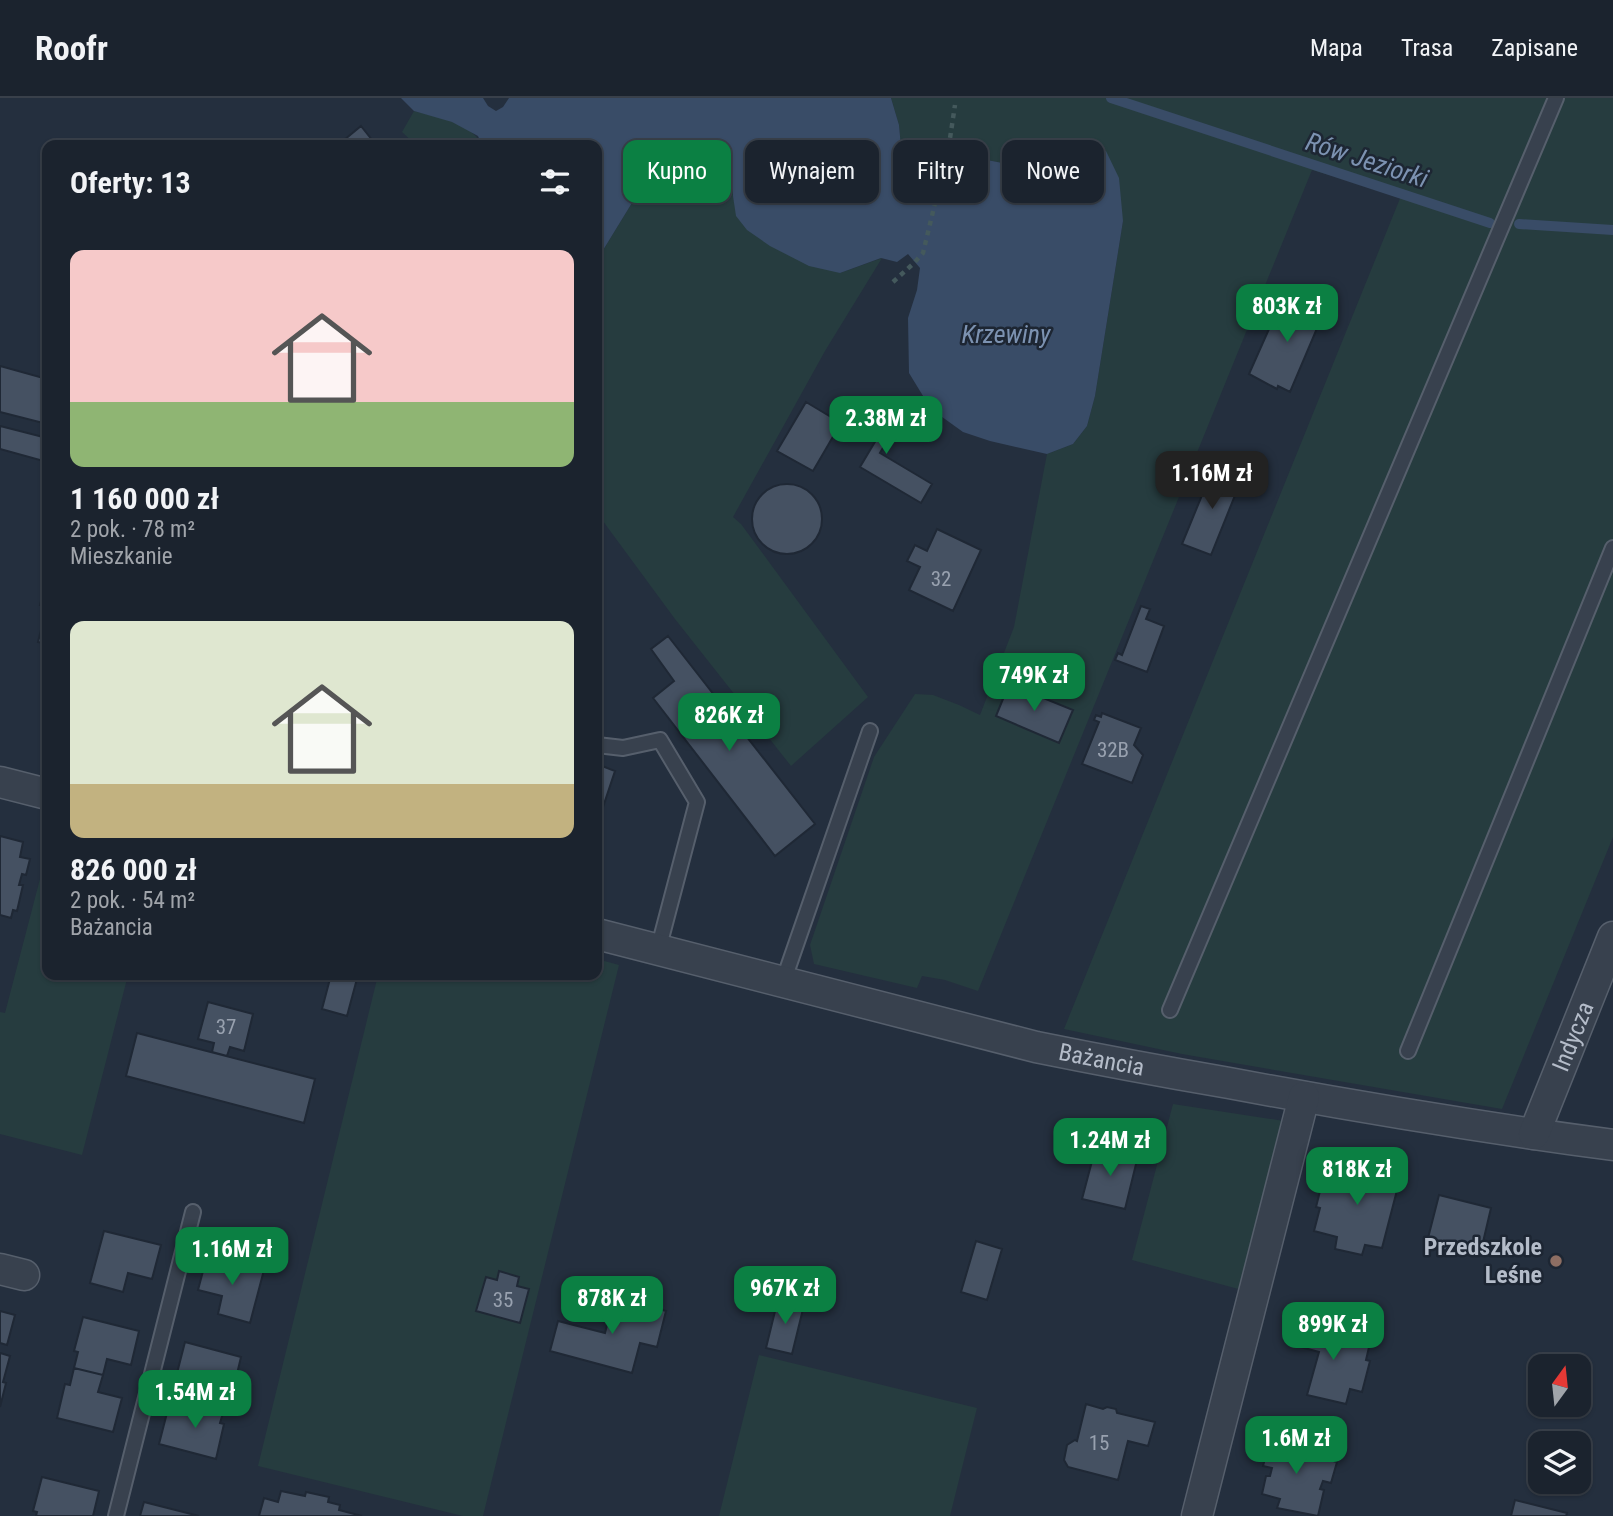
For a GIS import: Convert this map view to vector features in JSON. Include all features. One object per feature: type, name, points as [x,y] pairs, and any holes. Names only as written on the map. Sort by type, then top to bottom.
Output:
[{"type":"street","points":[[0,782],[42,793]]},
{"type":"street","name":"Bażancia","points":[[602,935],[1087,1057],[1304,1097],[1613,1145]]},
{"type":"street","name":"Indycza","points":[[1534,1134],[1613,937]]},
{"type":"street","points":[[1197,1516],[1304,1097]]},
{"type":"lane","points":[[1170,1010],[1556,98]]},
{"type":"lane","points":[[1408,1051],[1613,548]]},
{"type":"lane","points":[[783,982],[870,731]]},
{"type":"lane","points":[[602,746],[623,748],[660,740],[696,802],[658,950]]},
{"type":"lane","points":[[116,1516],[193,1212]]},
{"type":"path","points":[[893,282],[923,253],[949,145],[955,104]]},
{"type":"green space","points":[[891,98],[1613,98],[1613,837],[1502,1109],[1182,1054],[1064,1029],[1401,196],[1312,170],[978,991],[922,976],[917,988],[814,964],[810,945],[874,757],[915,694],[933,695],[980,715],[1014,627],[1047,454],[1073,444],[1087,426],[1095,396],[1123,221],[1104,192],[1104,140],[1002,140],[1002,163],[988,160],[988,140],[900,140]]},
{"type":"green space","points":[[414,111],[462,126],[479,140],[411,140],[402,132]]},
{"type":"green space","points":[[731,166],[733,196],[840,273],[882,258],[825,351],[733,517],[741,524],[868,697],[791,766],[675,619],[602,520],[602,252],[632,203],[731,203]]},
{"type":"green space","points":[[42,871],[42,980],[127,980],[82,1155],[0,1134],[0,1012],[5,1013]]},
{"type":"green space","points":[[602,960],[619,965],[483,1516],[463,1516],[258,1466],[377,980],[602,980]]},
{"type":"green space","points":[[1173,1104],[1284,1121],[1242,1290],[1132,1260]]},
{"type":"green space","points":[[759,1355],[977,1408],[950,1516],[719,1516]]},
{"type":"water","name":"Krzewiny","points":[[401,98],[483,98],[488,106],[496,111],[503,107],[509,98],[891,98],[900,140],[893,140],[893,203],[988,203],[988,160],[1002,163],[1002,203],[1104,203],[1106,151],[1119,178],[1123,221],[1095,396],[1087,426],[1073,444],[1047,454],[963,432],[931,409],[909,373],[908,318],[917,290],[920,268],[908,254],[897,262],[881,258],[840,273],[809,266],[770,246],[747,230],[736,216],[731,140],[623,140],[623,203],[632,203],[602,252],[602,140],[480,140],[478,136],[452,122],[414,111]]},
{"type":"building","points":[[361,126],[372,140],[344,140]]},
{"type":"building","points":[[1287,295],[1324,312],[1290,392],[1278,386],[1277,389],[1249,374]]},
{"type":"building","points":[[0,366],[42,378],[42,423],[0,412]]},
{"type":"building","points":[[806,402],[841,423],[813,471],[777,451]]},
{"type":"building","points":[[857,402],[889,422],[883,432],[890,436],[880,453],[932,484],[921,503],[860,467],[876,440],[845,421]]},
{"type":"building","points":[[0,426],[42,437],[42,461],[0,449]]},
{"type":"building","points":[[1214,466],[1242,478],[1211,555],[1182,544]]},
{"type":"building","points":[[787,484],[812,494],[822,519],[812,544],[787,554],[762,544],[752,519],[762,494]]},
{"type":"building","points":[[937,529],[981,550],[953,611],[909,590],[920,567],[907,561],[915,545],[927,551]]},
{"type":"building","points":[[1141,606],[1150,609],[1146,619],[1164,626],[1147,672],[1115,660],[1118,653],[1122,655]]},
{"type":"building","points":[[42,626],[42,643],[38,642]]},
{"type":"building","points":[[668,636],[815,824],[775,856],[653,698],[674,681],[651,649]]},
{"type":"building","points":[[1009,684],[1073,710],[1059,743],[996,716]]},
{"type":"building","points":[[1102,713],[1141,728],[1134,745],[1143,755],[1132,783],[1082,764],[1099,722],[1094,720],[1096,715],[1101,717]]},
{"type":"building","points":[[602,766],[615,771],[602,810]]},
{"type":"building","points":[[0,836],[23,842],[20,857],[30,859],[26,875],[22,874],[19,885],[23,885],[17,911],[13,910],[11,918],[0,915]]},
{"type":"building","points":[[330,980],[357,980],[347,1016],[322,1009]]},
{"type":"building","points":[[208,1002],[253,1014],[244,1051],[230,1047],[227,1056],[212,1052],[214,1043],[198,1039]]},
{"type":"building","points":[[137,1033],[315,1079],[304,1123],[126,1076]]},
{"type":"building","points":[[1096,1146],[1138,1156],[1125,1209],[1082,1199]]},
{"type":"building","points":[[1327,1163],[1351,1169],[1350,1174],[1354,1181],[1364,1184],[1370,1163],[1402,1171],[1382,1248],[1365,1245],[1362,1255],[1335,1249],[1337,1237],[1314,1231],[1320,1208],[1316,1207]]},
{"type":"building","points":[[1439,1195],[1491,1208],[1480,1255],[1466,1252],[1464,1256],[1427,1242]]},
{"type":"building","points":[[104,1231],[161,1245],[152,1279],[128,1273],[123,1292],[90,1283]]},
{"type":"building","points":[[976,1241],[1002,1249],[987,1300],[961,1292]]},
{"type":"building","points":[[207,1256],[264,1270],[250,1323],[218,1314],[222,1296],[198,1290]]},
{"type":"building","points":[[499,1271],[519,1277],[517,1286],[529,1289],[520,1323],[476,1311],[486,1277],[497,1280]]},
{"type":"building","points":[[614,1297],[666,1311],[657,1347],[640,1343],[632,1373],[550,1351],[558,1321],[605,1333]]},
{"type":"building","points":[[778,1299],[804,1305],[792,1354],[766,1348]]},
{"type":"building","points":[[0,1311],[15,1315],[7,1345],[0,1343]]},
{"type":"building","points":[[83,1317],[139,1331],[131,1365],[107,1359],[103,1375],[74,1368],[78,1352],[74,1351]]},
{"type":"building","points":[[1291,1323],[1370,1343],[1366,1360],[1370,1361],[1362,1392],[1350,1389],[1346,1404],[1307,1395],[1319,1352],[1286,1343]]},
{"type":"building","points":[[185,1342],[241,1357],[233,1391],[229,1390],[225,1406],[196,1399],[200,1383],[176,1377]]},
{"type":"building","points":[[0,1353],[10,1356],[0,1407]]},
{"type":"building","points":[[74,1368],[103,1375],[98,1392],[122,1398],[113,1432],[57,1418],[65,1384],[70,1385]]},
{"type":"building","points":[[196,1399],[225,1406],[216,1459],[159,1444],[168,1409],[191,1416]]},
{"type":"building","points":[[1086,1404],[1103,1409],[1116,1409],[1117,1413],[1155,1422],[1148,1446],[1128,1441],[1118,1480],[1068,1467],[1064,1460],[1067,1445],[1077,1441]]},
{"type":"building","points":[[1271,1435],[1311,1445],[1309,1455],[1337,1462],[1331,1483],[1323,1481],[1320,1489],[1324,1490],[1318,1516],[1277,1508],[1280,1499],[1262,1494],[1266,1476],[1270,1476],[1272,1468],[1263,1466]]},
{"type":"building","points":[[42,1477],[99,1491],[93,1516],[36,1516],[37,1512],[33,1511]]},
{"type":"building","points":[[281,1491],[305,1496],[306,1492],[329,1497],[328,1502],[340,1505],[339,1510],[362,1516],[259,1516],[264,1498],[278,1502]]},
{"type":"building","points":[[1515,1500],[1567,1513],[1566,1516],[1511,1516]]},
{"type":"building","points":[[144,1502],[199,1516],[140,1516]]},
{"type":"waterway","name":"Rów Jeziorki","points":[[1111,98],[1490,223]]},
{"type":"waterway","name":"Rów Jeziorki","points":[[1519,224],[1613,230]]},
{"type":"place","name":"Przedszkole Leśne","points":[[1556,1261]]}]
